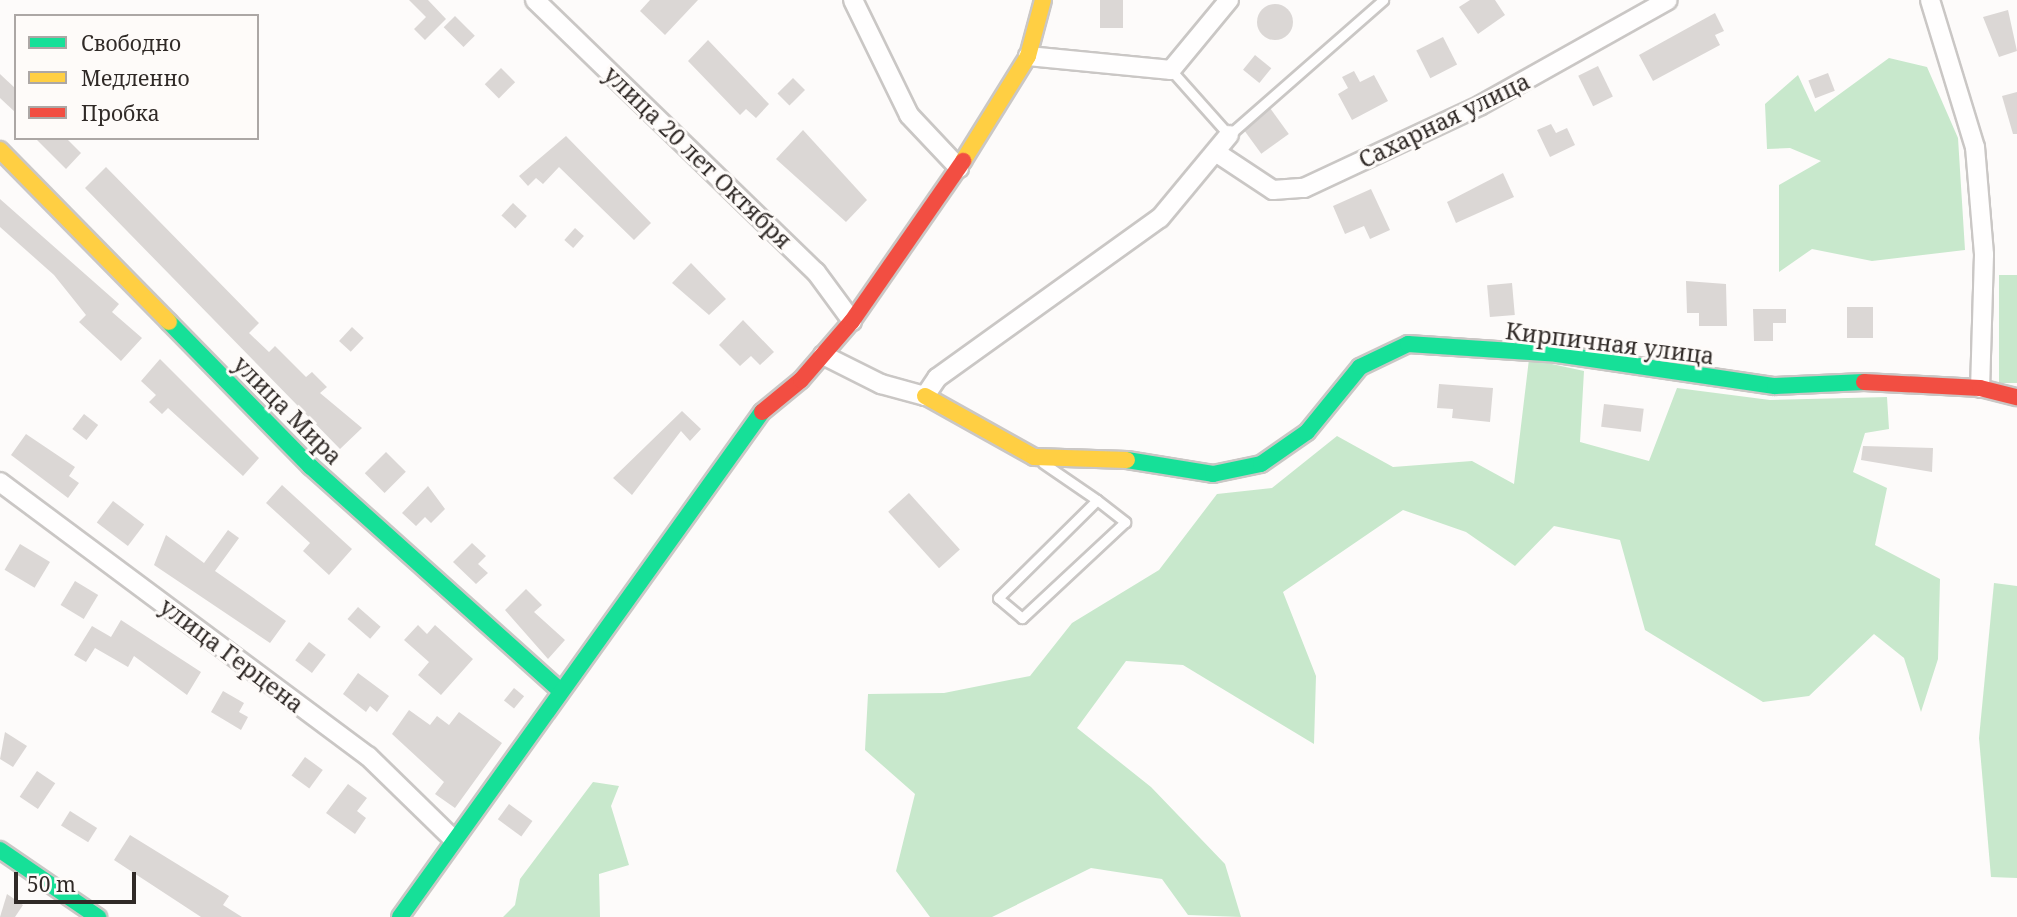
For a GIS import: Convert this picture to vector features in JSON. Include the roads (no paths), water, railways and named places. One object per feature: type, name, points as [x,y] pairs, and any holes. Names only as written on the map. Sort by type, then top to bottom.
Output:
[{"type":"street","name":"улица 20 лет Октября","points":[[535,0],[816,272],[852,321]]},
{"type":"street","points":[[853,0],[909,115],[959,168]]},
{"type":"street","points":[[400,917],[557,688],[754,419],[823,355],[852,321],[959,168],[1028,56],[1043,0]]},
{"type":"street","points":[[1028,56],[1171,70],[1229,0]]},
{"type":"street","name":"Сахарная улица","points":[[1217,153],[1273,190],[1304,188],[1481,105],[1668,0]]},
{"type":"street","points":[[1930,0],[1975,148],[1984,255],[1980,388]]},
{"type":"street","points":[[823,355],[881,384],[925,396],[937,378],[1160,218],[1217,153],[1229,135]]},
{"type":"street","name":"улица Мира","points":[[0,150],[310,466],[557,688]]},
{"type":"street","name":"Кирпичная улица","points":[[925,396],[1034,457],[1116,458],[1213,474],[1261,464],[1307,432],[1360,367],[1408,344],[1557,354],[1775,386],[1980,388],[2017,397]]},
{"type":"street","name":"улица Герцена","points":[[0,482],[368,756],[453,839]]},
{"type":"street","points":[[0,850],[98,917]]},
{"type":"lane","points":[[1171,70],[1229,135],[1383,0]]},
{"type":"lane","points":[[1034,457],[1097,500],[1125,522],[1022,618],[999,598],[1097,500]]}]
